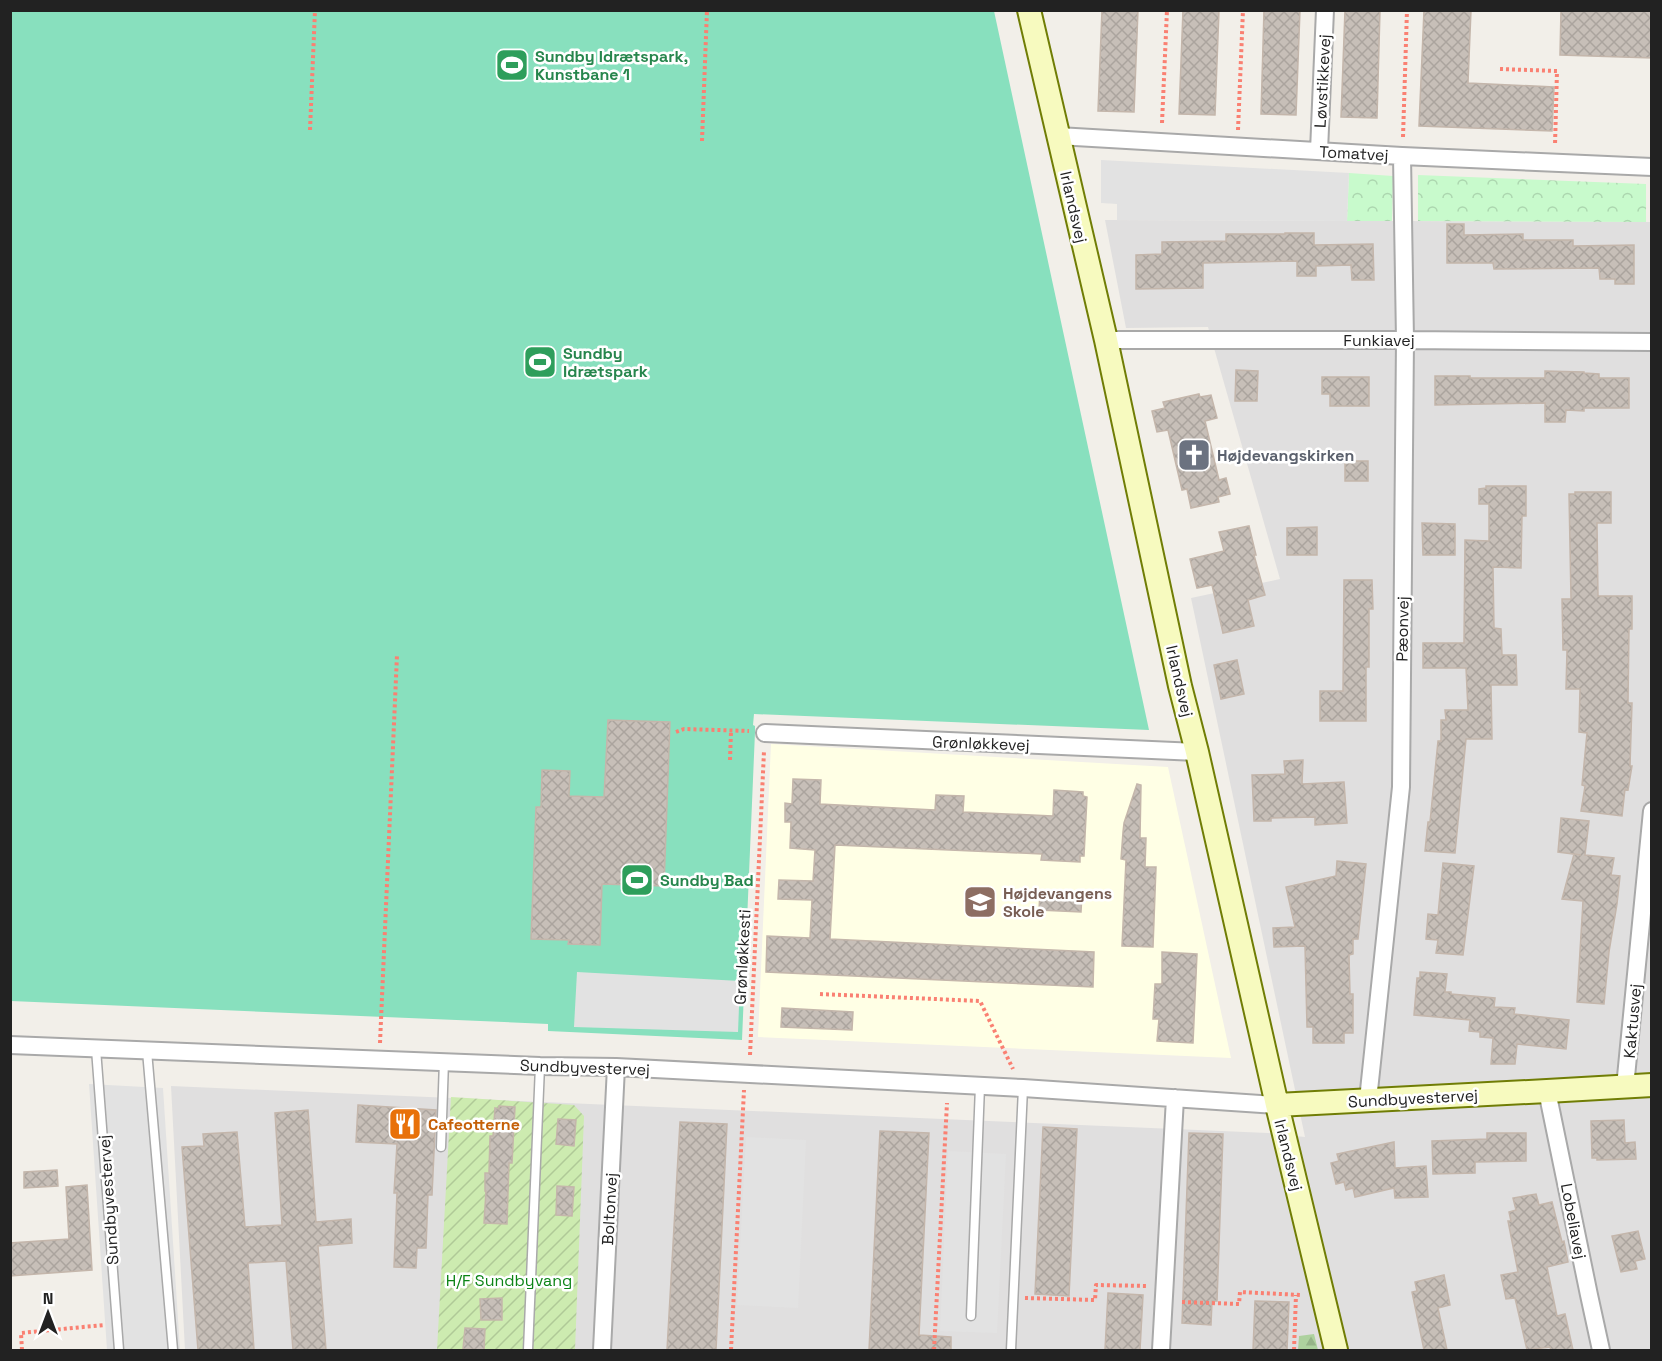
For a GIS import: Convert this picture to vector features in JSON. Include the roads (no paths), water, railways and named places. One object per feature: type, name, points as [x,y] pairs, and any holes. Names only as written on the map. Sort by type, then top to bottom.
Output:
[{"type":"street","name":"Irlandsvej","points":[[1029,10],[1106,340],[1180,686],[1336,1350]]},
{"type":"street","name":"Løvstikkevej","points":[[1319,151],[1325,10]]},
{"type":"street","name":"Tomatvej","points":[[1058,136],[1402,156],[1652,167]]},
{"type":"street","name":"Pæonvej","points":[[1368,1100],[1401,787],[1405,340],[1402,156]]},
{"type":"street","name":"Funkiavej","points":[[1106,340],[1652,342]]},
{"type":"street","name":"Grønløkkevej","points":[[765,733],[1197,752]]},
{"type":"street","name":"Kaktusvej","points":[[1625,1086],[1652,811]]},
{"type":"street","name":"Sundbyvestervej","points":[[10,1045],[616,1067],[1023,1088],[1277,1105],[1652,1085]]},
{"type":"street","name":"Boltonvej","points":[[602,1350],[616,1067]]},
{"type":"street","name":"Lobeliavej","points":[[1547,1091],[1602,1350]]},
{"type":"street","points":[[1161,1350],[1175,1098]]},
{"type":"lane","name":"Sundbyvestervej","points":[[96,1049],[120,1350]]},
{"type":"lane","points":[[147,1051],[173,1350]]},
{"type":"lane","points":[[441,1147],[444,1061]]},
{"type":"lane","points":[[528,1350],[540,1066]]},
{"type":"lane","points":[[971,1316],[980,1086]]},
{"type":"lane","points":[[1011,1350],[1023,1088]]},
{"type":"place","name":"Sundby Idrætspark, Kunstbane 1","points":[[512,65]]},
{"type":"place","name":"Sundby Idrætspark","points":[[540,362]]},
{"type":"place","name":"Højdevangskirken","points":[[1194,455]]},
{"type":"place","name":"Sundby Bad","points":[[637,880]]},
{"type":"place","name":"Højdevangens Skole","points":[[980,902]]},
{"type":"place","name":"Cafeotterne","points":[[405,1124]]},
{"type":"park label","name":"H/F Sundbyvang","points":[[509,1280]]}]
